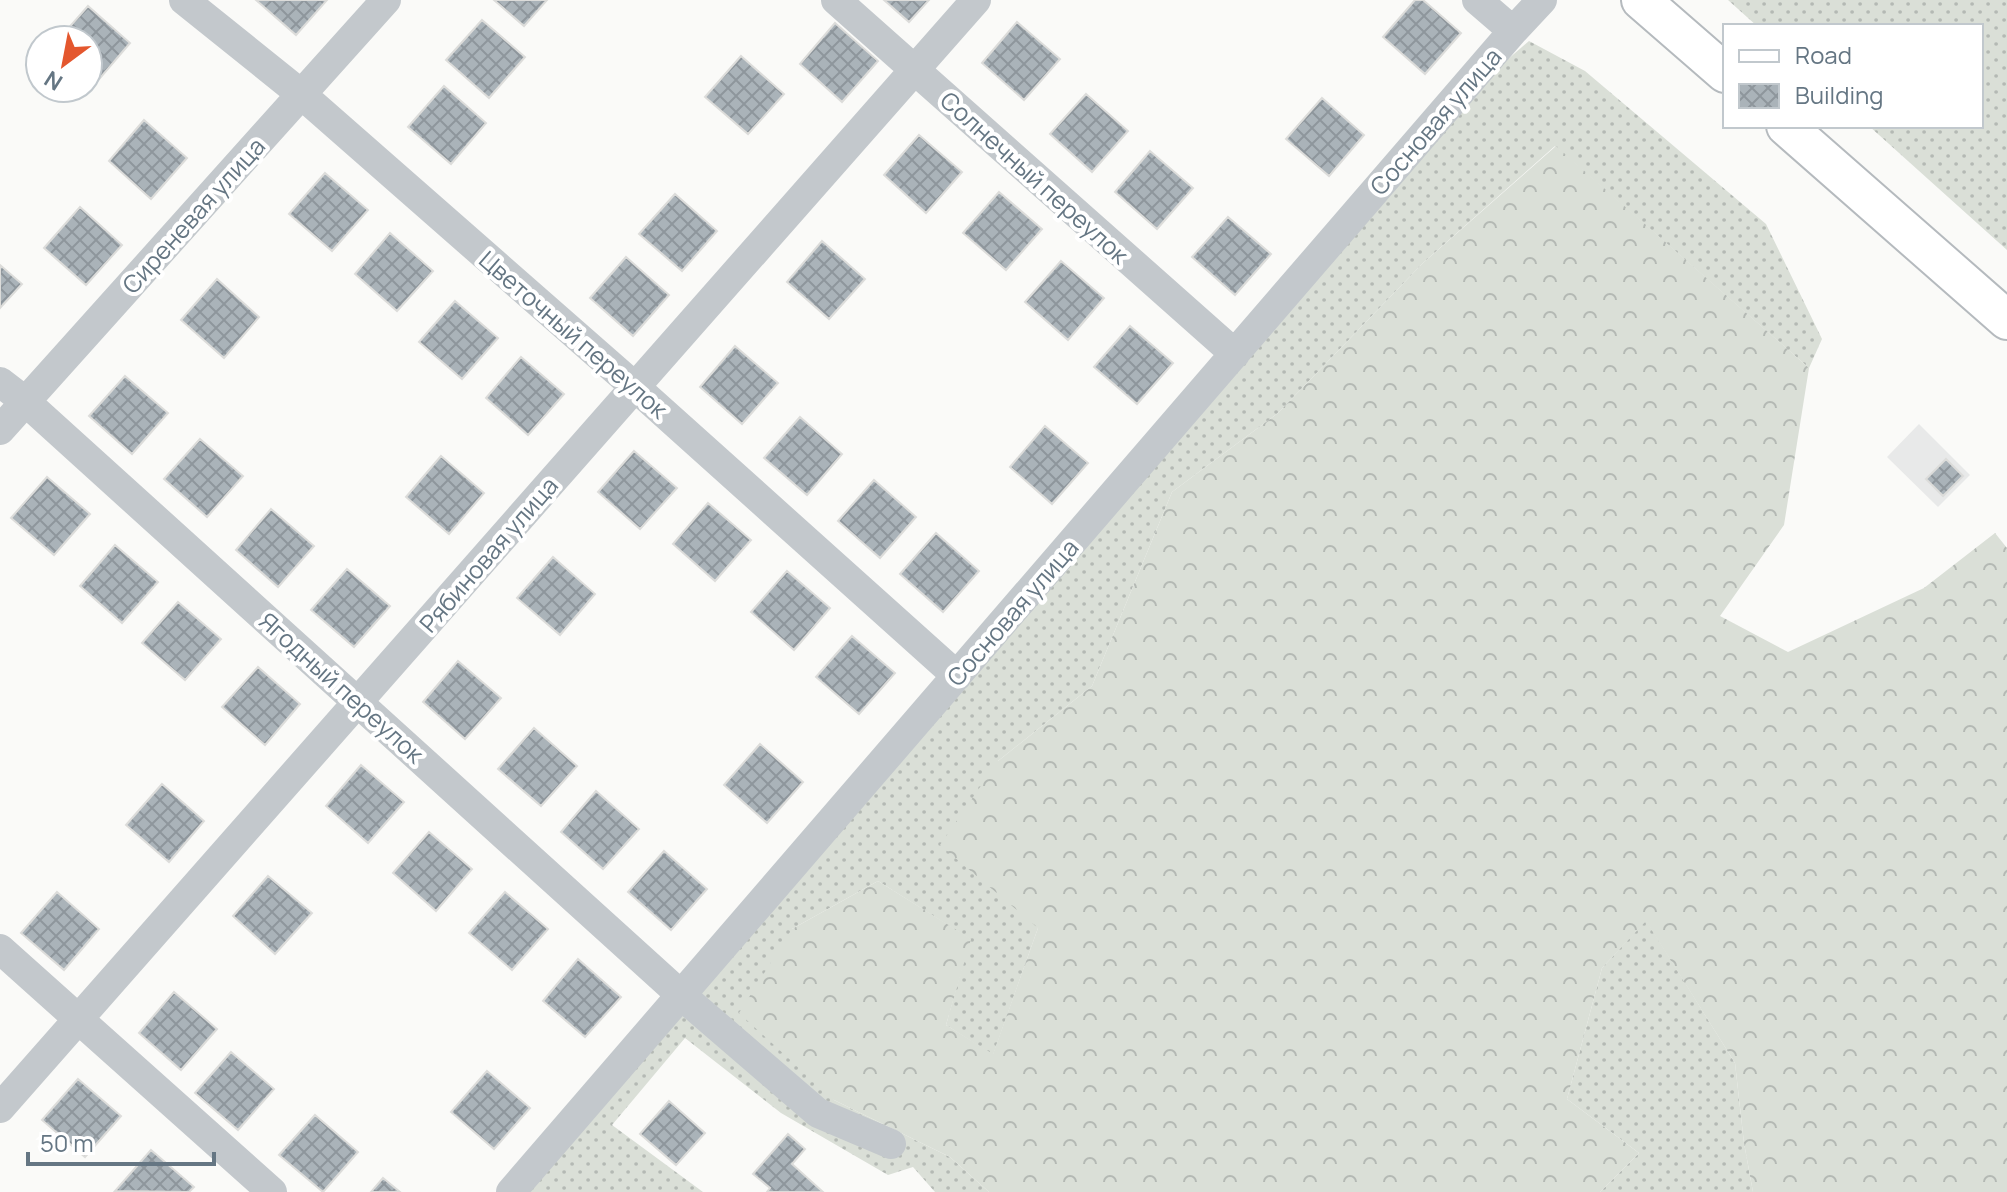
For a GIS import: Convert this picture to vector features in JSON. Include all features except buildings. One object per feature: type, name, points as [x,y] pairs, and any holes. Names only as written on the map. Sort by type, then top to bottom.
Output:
[{"type":"main road","points":[[1641,0],[1723,71]]},
{"type":"main road","points":[[1788,128],[2007,320]]},
{"type":"street","name":"Цветочный переулок","points":[[184,0],[301,94],[635,387],[957,676]]},
{"type":"street","name":"Сиреневая улица","points":[[0,430],[386,0]]},
{"type":"street","name":"Солнечный переулок","points":[[836,0],[1235,354]]},
{"type":"street","name":"Рябиновая улица","points":[[0,1108],[976,0]]},
{"type":"street","points":[[1477,0],[1513,31]]},
{"type":"street","name":"Сосновая улица","points":[[511,1192],[1542,0]]},
{"type":"street","name":"Ягодный переулок","points":[[0,382],[26,402],[681,995],[818,1113],[891,1144]]},
{"type":"street","points":[[0,949],[272,1192]]},
{"type":"shaded area","points":[[1919,424],[1970,475],[1938,507],[1887,457]]},
{"type":"green space","points":[[1728,0],[2007,0],[2007,250],[1871,128],[1983,128],[1983,24],[1755,24]]},
{"type":"green space","points":[[1529,41],[1585,71],[1766,224],[1822,339],[1809,368],[1555,146],[1423,263],[1278,413],[1172,492],[1092,686],[998,761],[1038,928],[993,1055],[946,1025],[970,939],[878,881],[792,929],[834,1100],[950,1157],[989,1192],[935,1192],[913,1167],[888,1175],[781,1113],[685,1038],[612,1125],[703,1192],[522,1192],[1507,60]]},
{"type":"green space","points":[[1556,146],[1809,368],[1784,525],[1720,616],[1788,652],[1924,588],[1995,533],[2007,548],[2007,1192],[1753,1192],[1735,1063],[1646,921],[1602,968],[1567,1099],[1639,1153],[1600,1192],[989,1192],[950,1157],[834,1100],[739,1013],[792,929],[878,881],[971,939],[946,1025],[993,1054],[1038,928],[940,845],[998,761],[1092,686],[1172,492],[1278,413],[1423,263]]},
{"type":"green space","points":[[1646,920],[1735,1063],[1753,1192],[1600,1192],[1639,1153],[1567,1099],[1602,968]]}]
